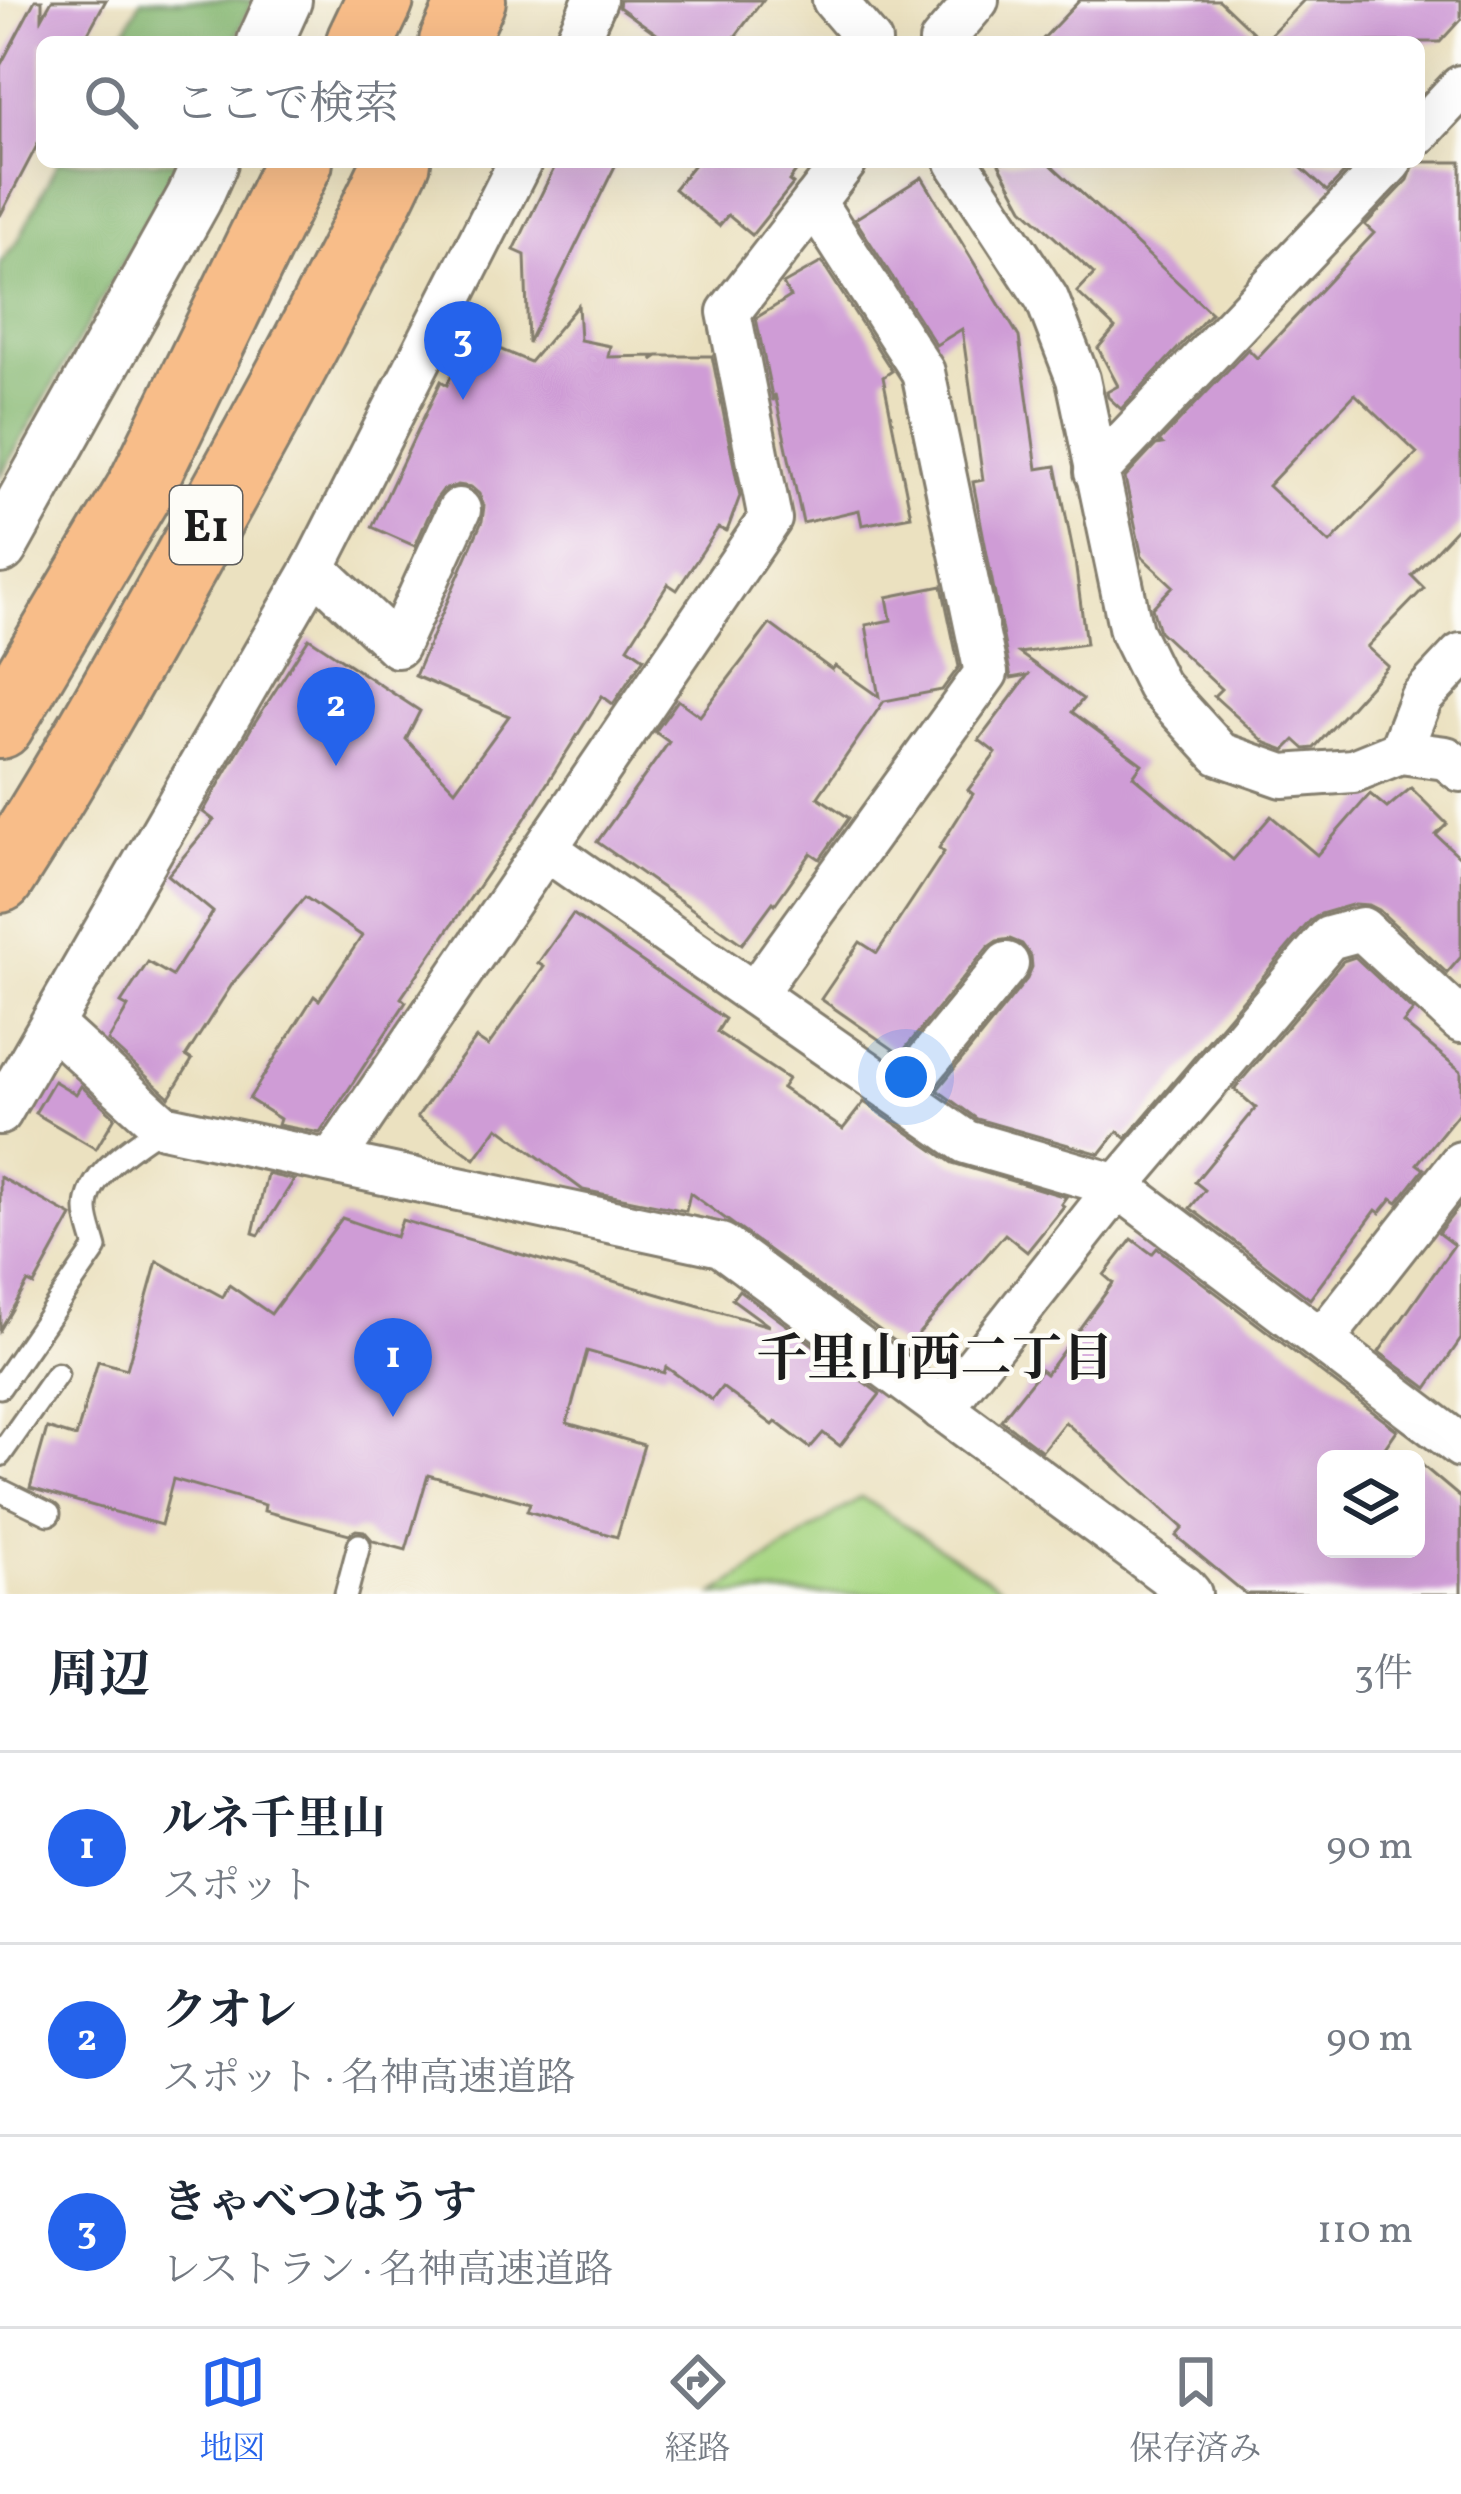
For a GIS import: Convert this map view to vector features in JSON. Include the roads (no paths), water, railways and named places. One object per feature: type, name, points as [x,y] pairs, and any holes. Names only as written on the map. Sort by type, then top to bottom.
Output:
[{"type":"highway","points":[[363,36],[380,0]]},
{"type":"highway","points":[[456,36],[472,0]]},
{"type":"highway","name":"E1","points":[[0,725],[141,488],[296,168]]},
{"type":"highway","name":"E1","points":[[0,879],[129,663],[283,389],[394,168]]},
{"type":"street","points":[[268,36],[284,0]]},
{"type":"street","points":[[579,36],[596,0]]},
{"type":"street","points":[[834,0],[865,36]]},
{"type":"street","points":[[946,36],[977,0]]},
{"type":"street","points":[[1425,126],[1461,87]]},
{"type":"street","points":[[0,546],[207,168]]},
{"type":"street","points":[[0,1113],[314,568],[517,168]]},
{"type":"street","points":[[333,1160],[770,519],[729,312],[840,168]]},
{"type":"street","points":[[961,168],[1047,299],[1078,379],[1131,631],[1158,686],[1220,754],[1283,776],[1353,771],[1400,752],[1446,758],[1461,770]]},
{"type":"street","points":[[1096,472],[1384,168]]},
{"type":"street","points":[[754,994],[986,673],[923,372],[814,202]]},
{"type":"street","points":[[314,568],[397,646],[459,510]]},
{"type":"street","points":[[1400,752],[1421,698],[1461,656]]},
{"type":"street","points":[[546,850],[966,1142],[1118,1186],[1461,1446]]},
{"type":"street","points":[[942,1409],[1118,1186],[1329,938],[1362,929],[1461,1021]]},
{"type":"street","points":[[900,1096],[1007,964]]},
{"type":"street","points":[[52,1025],[163,1126],[721,1245],[1190,1594]]},
{"type":"street","points":[[1322,1340],[1461,1163]]},
{"type":"lane","points":[[0,1387],[96,1248],[86,1206],[99,1177],[119,1156],[163,1126]]},
{"type":"lane","points":[[0,1455],[57,1374]]},
{"type":"lane","points":[[0,1490],[49,1514]]},
{"type":"lane","points":[[346,1594],[359,1545]]},
{"type":"place","name":"きゃべつはうす","points":[[463,400]]},
{"type":"place","name":"クオレ","points":[[336,766]]},
{"type":"place","name":"ルネ千里山","points":[[393,1417]]},
{"type":"district","name":"千里山西二丁目","points":[[935,1357]]}]
